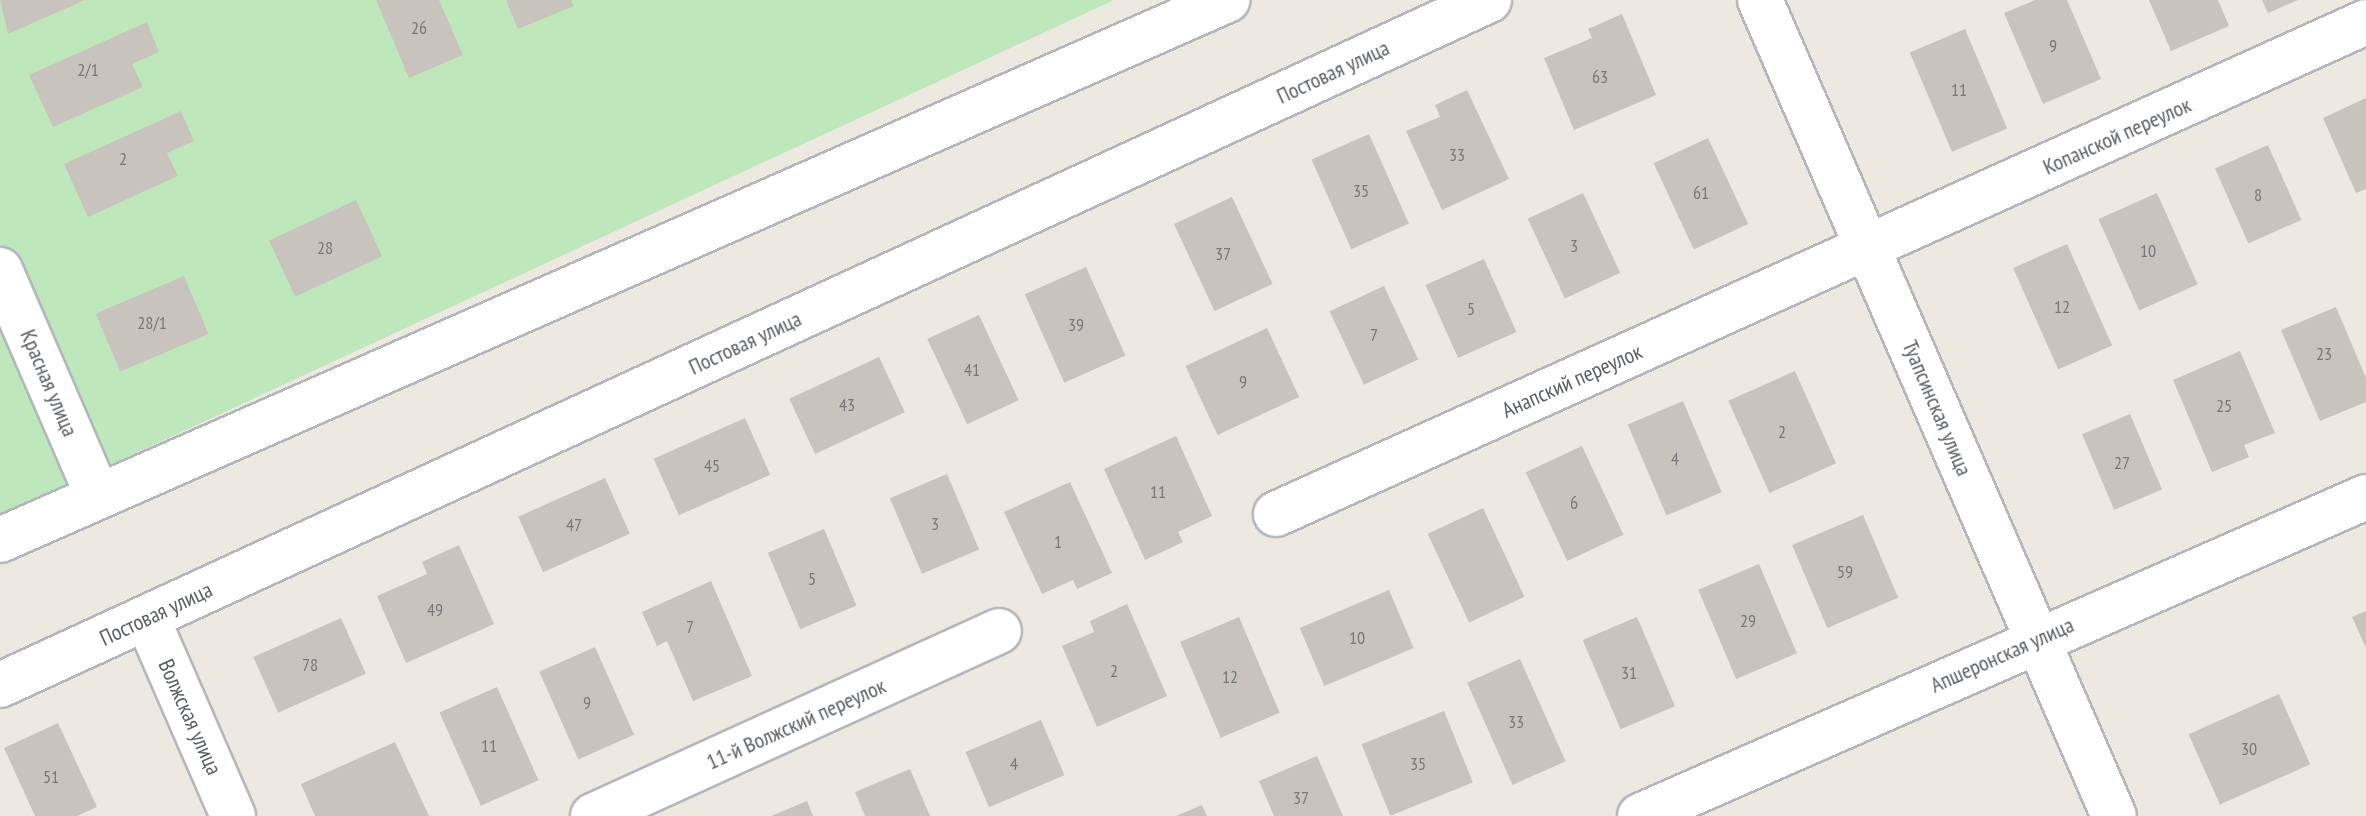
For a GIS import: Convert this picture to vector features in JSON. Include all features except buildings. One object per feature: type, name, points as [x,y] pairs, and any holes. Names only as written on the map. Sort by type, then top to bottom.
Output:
[{"type":"street","points":[[0,540],[1227,0]]},
{"type":"street","name":"Постовая улица","points":[[0,685],[1489,0]]},
{"type":"street","name":"Туапсинская улица","points":[[1760,0],[2114,816]]},
{"type":"street","name":"Копанской переулок","points":[[1869,249],[2366,22]]},
{"type":"street","name":"Анапский переулок","points":[[1276,514],[1869,249]]},
{"type":"street","name":"Красная улица","points":[[0,270],[98,496]]},
{"type":"street","name":"Апшеронская улица","points":[[1640,816],[2366,497]]},
{"type":"street","name":"Волжская улица","points":[[147,618],[233,816]]},
{"type":"street","name":"11-й Волжский переулок","points":[[593,816],[999,631]]},
{"type":"green space","points":[[0,0],[1114,0],[0,516]]}]
